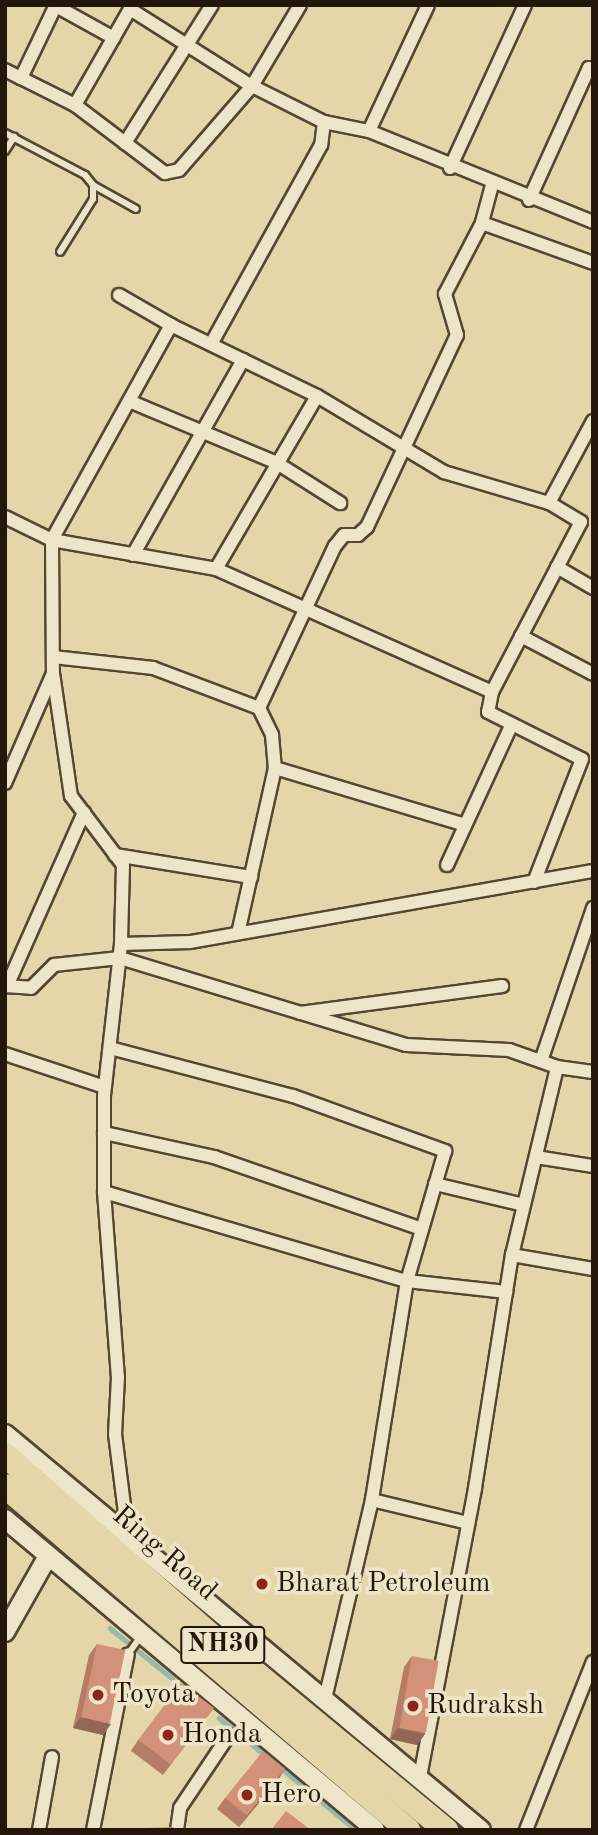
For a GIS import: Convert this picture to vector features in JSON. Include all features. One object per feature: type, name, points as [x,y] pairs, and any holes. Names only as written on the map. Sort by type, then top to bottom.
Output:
[{"type":"highway","name":"Ring Road","points":[[5,1455],[225,1647],[446,1830]]},
{"type":"highway","name":"Ring Road","points":[[5,1486],[408,1830]]},
{"type":"street","points":[[125,143],[212,5]]},
{"type":"street","points":[[5,70],[75,105],[165,173],[179,170],[253,86],[300,5]]},
{"type":"street","points":[[369,131],[428,5]]},
{"type":"street","points":[[450,168],[526,5]]},
{"type":"street","points":[[21,78],[56,6],[114,38]]},
{"type":"street","points":[[75,105],[132,7],[253,86],[324,122],[369,131],[450,168],[593,222]]},
{"type":"street","points":[[529,200],[583,80],[589,68],[593,70]]},
{"type":"street","points":[[211,344],[321,145],[324,122]]},
{"type":"street","points":[[259,708],[344,535],[358,535],[367,527],[402,446],[457,335],[453,308],[445,294],[482,223],[492,185]]},
{"type":"street","points":[[482,223],[593,263]]},
{"type":"street","points":[[119,295],[171,325],[317,396],[444,472],[549,503],[587,525],[557,567],[492,692],[488,712],[582,760],[534,882]]},
{"type":"street","points":[[128,1537],[115,1434],[118,1377],[104,1192],[105,1087],[121,951],[123,865],[71,796],[53,673],[52,540],[171,325]]},
{"type":"street","points":[[133,555],[243,360]]},
{"type":"street","points":[[216,569],[317,396]]},
{"type":"street","points":[[129,401],[278,463],[340,503]]},
{"type":"street","points":[[549,503],[593,421]]},
{"type":"street","points":[[580,446],[593,452]]},
{"type":"street","points":[[5,517],[52,540],[216,569],[492,692]]},
{"type":"street","points":[[557,567],[593,588]]},
{"type":"street","points":[[521,636],[593,674]]},
{"type":"street","points":[[53,657],[153,668],[259,708],[272,735],[275,768],[238,933]]},
{"type":"street","points":[[5,783],[53,673]]},
{"type":"street","points":[[447,865],[512,724]]},
{"type":"street","points":[[275,768],[466,825]]},
{"type":"street","points":[[84,812],[6,986],[30,988],[54,965],[121,951],[190,942],[593,870]]},
{"type":"street","points":[[115,855],[251,877]]},
{"type":"street","points":[[541,1061],[593,908]]},
{"type":"street","points":[[121,951],[300,1013],[406,1045],[509,1049],[557,1067],[593,1072]]},
{"type":"street","points":[[300,1013],[334,1005],[502,986]]},
{"type":"street","points":[[110,1048],[293,1096],[445,1151],[407,1281],[372,1500],[325,1699]]},
{"type":"street","points":[[5,1054],[105,1087]]},
{"type":"street","points":[[420,1777],[468,1523],[512,1255],[557,1067]]},
{"type":"street","points":[[104,1133],[214,1157],[422,1229]]},
{"type":"street","points":[[536,1157],[593,1166]]},
{"type":"street","points":[[435,1184],[524,1205]]},
{"type":"street","points":[[104,1192],[407,1281],[506,1292]]},
{"type":"street","points":[[512,1255],[593,1269]]},
{"type":"street","points":[[5,1434],[481,1830]]},
{"type":"street","points":[[372,1500],[468,1523]]},
{"type":"street","points":[[5,1519],[134,1645],[235,1728],[375,1830]]},
{"type":"street","points":[[5,1632],[45,1561]]},
{"type":"street","points":[[93,1830],[134,1645]]},
{"type":"street","points":[[526,1830],[593,1662]]},
{"type":"street","points":[[177,1830],[180,1808],[235,1728]]},
{"type":"street","points":[[39,1830],[52,1757]]},
{"type":"lane","points":[[5,133],[85,175],[93,185],[136,209]]},
{"type":"lane","points":[[5,151],[14,137]]},
{"type":"lane","points":[[60,252],[93,199],[93,185]]},
{"type":"building","name":"Toyota","points":[[97,1644],[125,1650],[110,1723],[81,1717]]},
{"type":"building","name":"Rudraksh","points":[[412,1656],[439,1661],[426,1733],[399,1728]]},
{"type":"building","name":"Honda","points":[[181,1683],[214,1708],[171,1764],[138,1740]]},
{"type":"building","name":"Hero","points":[[263,1751],[285,1769],[247,1815],[225,1798]]},
{"type":"building","points":[[286,1811],[311,1830],[271,1830]]},
{"type":"building","points":[[174,1827],[174,1830],[116,1830],[116,1829]]},
{"type":"waterway","points":[[110,1628],[172,1678]]},
{"type":"waterway","points":[[219,1718],[265,1755]]},
{"type":"waterway","points":[[280,1767],[352,1827]]},
{"type":"place","name":"Bharat Petroleum","points":[[262,1584]]},
{"type":"place","name":"Toyota","points":[[98,1695]]},
{"type":"place","name":"Rudraksh","points":[[413,1706]]},
{"type":"place","name":"Honda","points":[[168,1735]]},
{"type":"place","name":"Hero","points":[[247,1795]]}]
